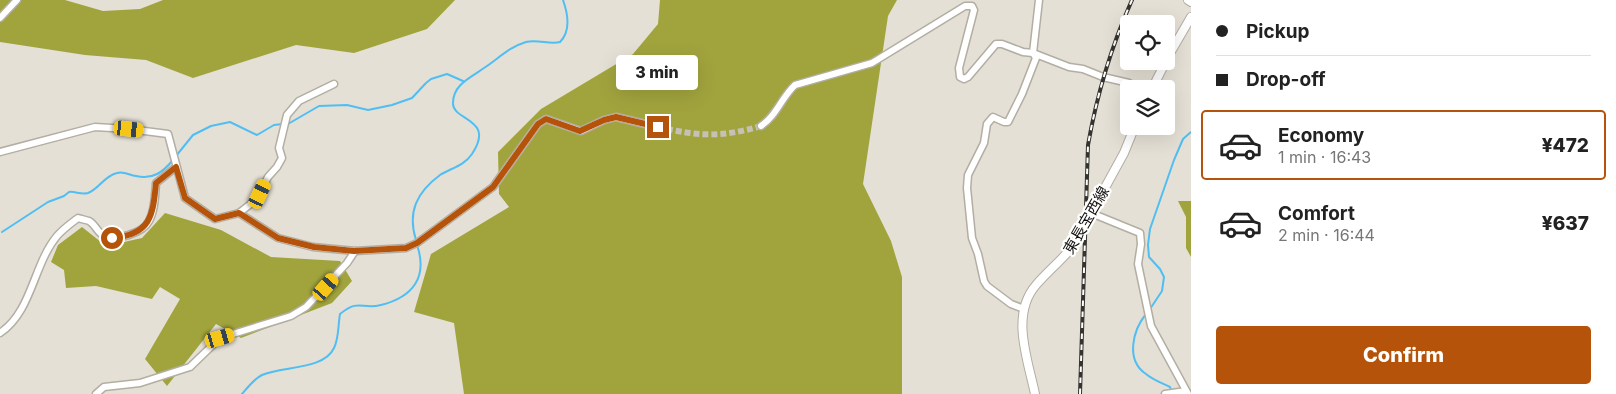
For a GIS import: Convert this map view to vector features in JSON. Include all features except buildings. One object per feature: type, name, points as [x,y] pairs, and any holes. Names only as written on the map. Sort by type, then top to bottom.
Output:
[{"type":"main road","points":[[1175,45],[1191,17]]},
{"type":"main road","name":"東長宝西線","points":[[1035,394],[1022,333],[1021,321],[1024,309],[1035,286],[1069,251],[1091,214],[1132,135]]},
{"type":"street","points":[[0,18],[17,0]]},
{"type":"street","points":[[1024,309],[1013,306],[1004,300],[987,286],[984,281],[972,238],[967,188],[968,175],[984,143],[987,124],[992,117],[1008,122],[1022,94],[1036,58],[1033,53],[1039,0]]},
{"type":"street","points":[[761,126],[770,119],[789,90],[795,85],[872,63],[965,6],[972,6],[974,10],[959,68],[960,77],[968,77],[996,44],[1002,44],[1023,52],[1033,53],[1069,67],[1083,68],[1103,77],[1120,81]]},
{"type":"street","points":[[0,152],[95,127],[168,134],[185,198],[215,219],[239,213],[257,199],[268,177],[282,158],[279,148],[287,114],[299,101],[334,84]]},
{"type":"street","points":[[239,213],[278,238],[290,242],[314,247],[354,251],[406,248],[417,243],[493,187],[538,124],[546,119],[580,131],[604,120],[616,117],[658,127]]},
{"type":"street","points":[[0,333],[8,328],[16,318],[51,246],[65,228],[78,218],[91,222],[102,235],[112,238],[126,237],[147,224],[150,220],[156,183],[176,167]]},
{"type":"street","points":[[1091,214],[1140,233],[1141,244],[1138,264],[1151,326],[1187,392],[1165,394]]},
{"type":"street","points":[[96,394],[104,387],[140,382],[190,367],[220,338],[291,316],[306,308],[347,263],[354,251]]},
{"type":"shaded area","points":[[0,0],[65,0],[103,11],[140,9],[163,0],[455,0],[427,29],[354,53],[296,45],[193,78],[146,60],[85,55],[0,42]]},
{"type":"shaded area","points":[[660,0],[897,0],[888,16],[863,184],[891,241],[902,277],[902,394],[464,394],[454,323],[414,312],[431,254],[509,207],[499,194],[498,152],[541,109],[633,54],[658,24]]},
{"type":"shaded area","points":[[1178,201],[1191,201],[1191,257],[1186,248],[1186,217]]},
{"type":"shaded area","points":[[165,213],[221,230],[271,257],[340,261],[352,281],[332,303],[241,338],[216,324],[167,386],[145,359],[180,299],[160,287],[152,299],[96,286],[66,288],[64,270],[51,262],[58,245],[82,227],[106,246],[142,238]]},
{"type":"waterway","points":[[416,240],[413,220],[414,212],[416,203],[425,188],[440,175],[469,158],[478,142],[479,133],[476,127],[455,109],[453,103],[456,91],[469,78],[520,44],[530,41],[560,42],[566,33],[568,22],[563,0]]},
{"type":"waterway","points":[[288,124],[319,106],[347,105],[368,110],[392,105],[412,98],[431,79],[447,74],[463,81]]},
{"type":"waterway","points":[[176,156],[193,135],[211,126],[230,122],[257,135],[274,125],[283,124]]},
{"type":"waterway","points":[[1150,309],[1162,291],[1164,277],[1160,269],[1149,257],[1150,229],[1174,160],[1183,139],[1191,132]]},
{"type":"waterway","points":[[2,232],[48,202],[69,192],[88,193],[117,173],[142,177],[153,176],[173,160]]},
{"type":"waterway","points":[[242,394],[262,375],[312,364],[329,355],[337,340],[340,314],[347,309],[356,305],[381,305],[402,297],[415,284],[419,276],[421,267],[417,245]]},
{"type":"waterway","points":[[1146,314],[1135,336],[1133,345],[1135,361],[1146,374],[1170,387],[1172,392]]},
{"type":"tunnel","points":[[658,127],[697,134],[721,134],[761,126]]},
{"type":"railway","points":[[1080,394],[1088,145],[1106,71],[1132,0]]},
{"type":"route","points":[[112,238],[126,237],[147,224],[150,220],[154,204],[156,183],[176,167],[185,198],[215,219],[226,218],[239,213],[278,238],[314,247],[354,251],[406,248],[417,243],[493,187],[538,124],[546,119],[580,131],[604,120],[616,117],[658,127]]}]
